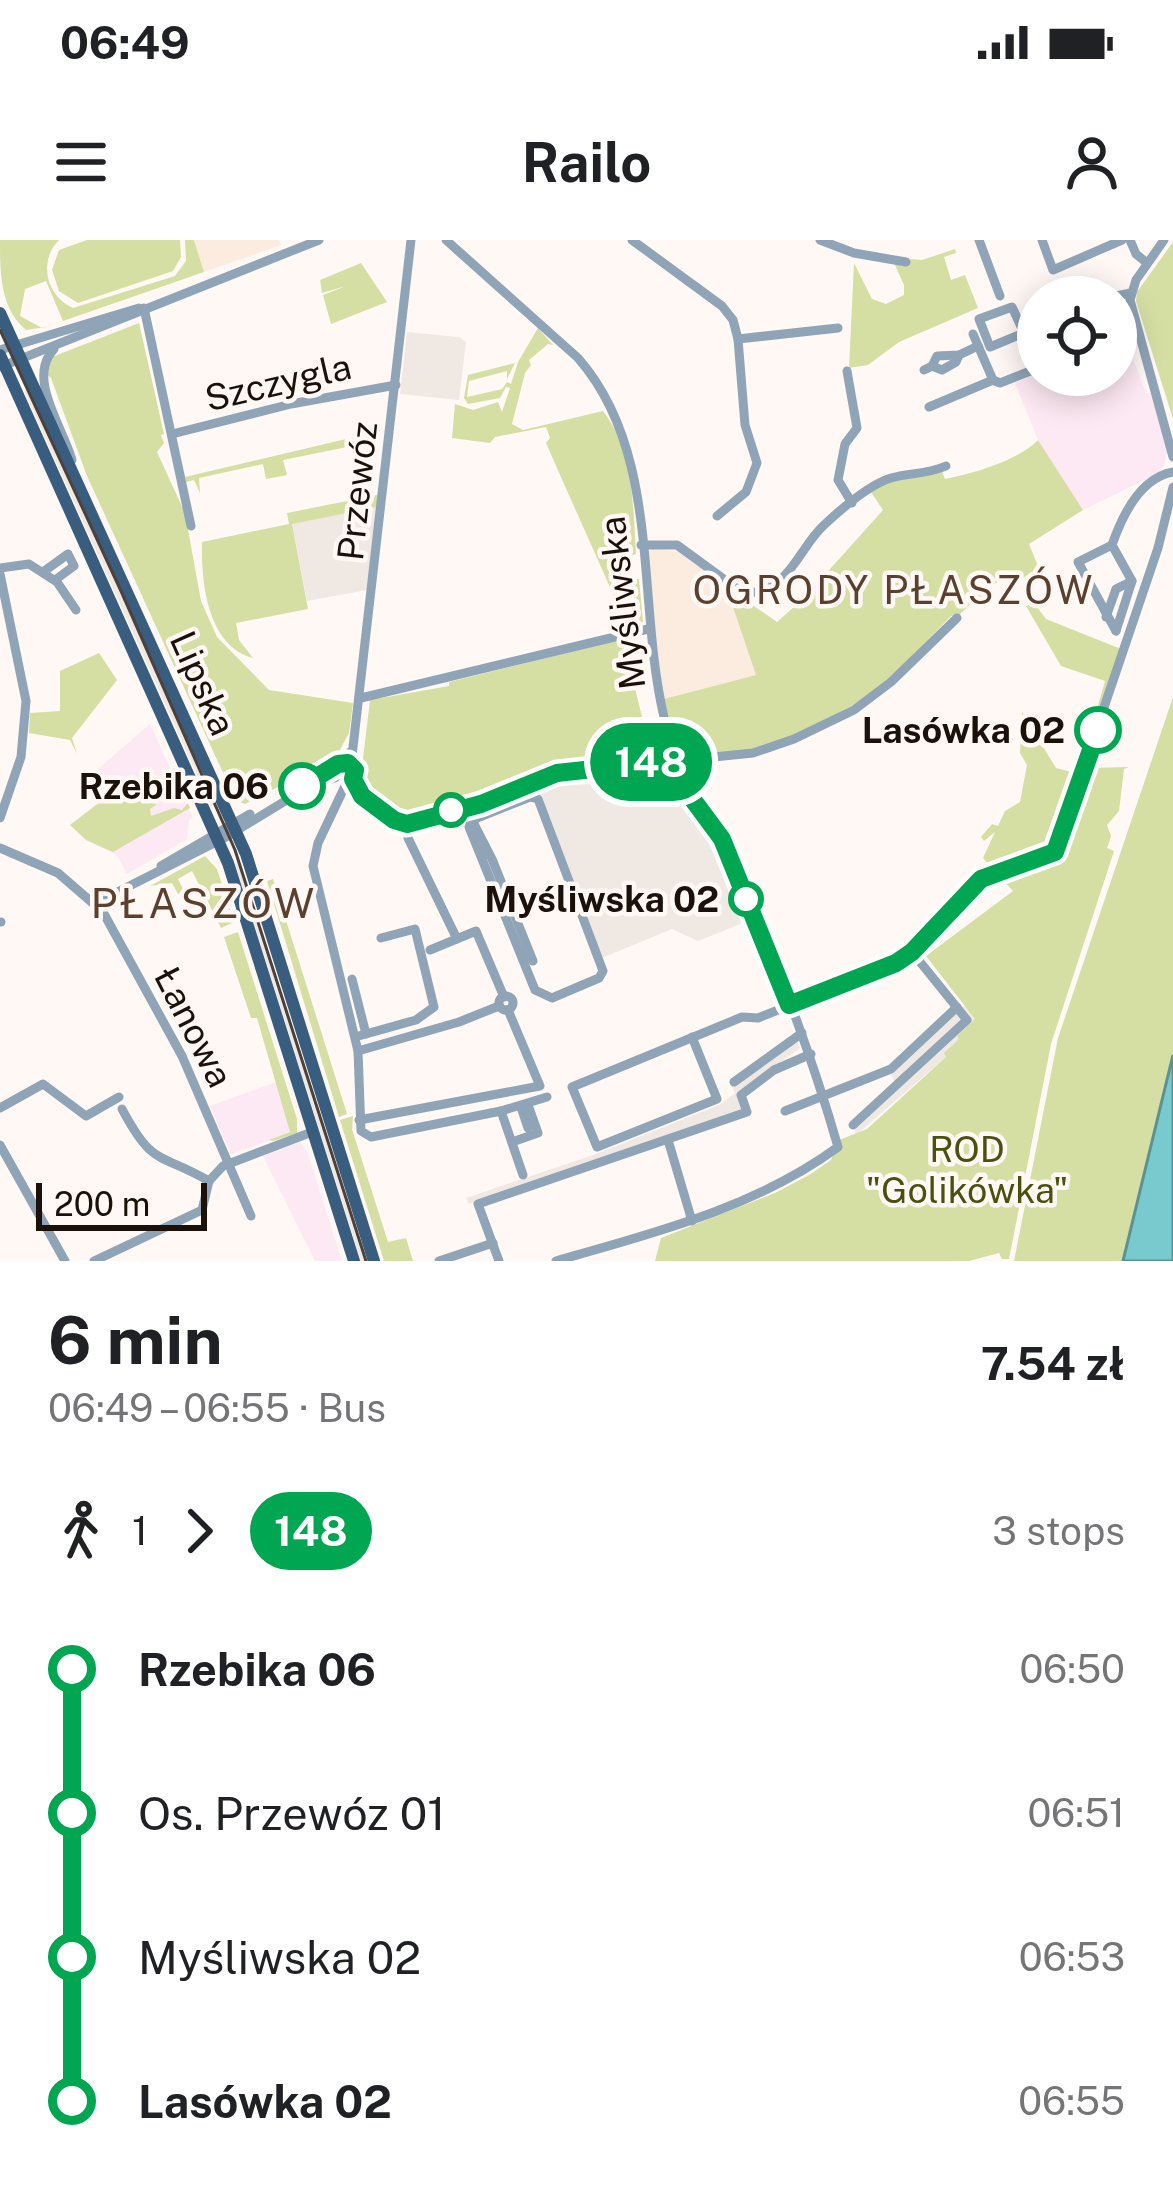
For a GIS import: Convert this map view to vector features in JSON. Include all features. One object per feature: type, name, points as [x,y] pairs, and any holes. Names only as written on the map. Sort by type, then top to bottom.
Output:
[{"type":"main road","name":"Lipska","points":[[0,313],[235,827],[374,1261]]},
{"type":"main road","name":"Lipska","points":[[1,359],[217,837],[354,1261]]},
{"type":"street","points":[[282,240],[287,254]]},
{"type":"street","points":[[1,359],[319,240]]},
{"type":"street","name":"Przewóz","points":[[359,1120],[360,1035],[313,866],[353,748],[361,698],[411,240]]},
{"type":"street","name":"Myśliwska","points":[[446,240],[592,374],[619,422],[629,449],[652,665],[682,785],[722,839],[802,1033],[805,1056],[838,1147],[795,1176],[692,1221]]},
{"type":"street","points":[[632,240],[722,306],[733,320],[745,425],[756,469],[746,492],[717,516]]},
{"type":"street","points":[[822,240],[854,253],[906,262]]},
{"type":"street","points":[[980,240],[1000,296]]},
{"type":"street","points":[[1042,240],[1053,270],[1126,240],[1147,263]]},
{"type":"street","points":[[1137,282],[1164,240]]},
{"type":"street","points":[[1017,305],[979,319],[991,347],[1017,336]]},
{"type":"street","points":[[1012,307],[1017,318]]},
{"type":"street","points":[[19,352],[59,345],[144,308]]},
{"type":"street","points":[[144,308],[190,526]]},
{"type":"street","points":[[738,339],[838,328]]},
{"type":"street","points":[[1137,332],[1173,457]]},
{"type":"street","points":[[973,334],[993,380],[1000,383],[1017,376]]},
{"type":"street","points":[[59,345],[45,359],[42,379],[74,472]]},
{"type":"street","points":[[928,368],[937,356],[959,355],[978,346]]},
{"type":"street","points":[[847,371],[857,428],[845,444],[838,479],[852,503]]},
{"type":"street","points":[[928,407],[993,380]]},
{"type":"street","name":"Szczygla","points":[[172,434],[306,401],[396,386]]},
{"type":"street","points":[[640,545],[677,545],[740,591],[751,593],[787,577],[817,532],[889,478],[946,466]]},
{"type":"street","points":[[1112,544],[1132,581],[1116,631],[1078,562],[1112,544],[1130,503],[1164,473],[1173,472]]},
{"type":"street","points":[[692,1037],[717,1099],[597,1148],[572,1087],[692,1037],[742,1017],[758,1018],[887,967],[912,952],[981,879],[1049,857],[1059,847],[1164,531],[1173,487]]},
{"type":"street","points":[[43,572],[68,554],[74,566],[55,580]]},
{"type":"street","points":[[0,818],[21,758],[26,701],[0,571],[27,563],[55,580],[76,610]]},
{"type":"street","points":[[1106,617],[1115,591],[1132,581]]},
{"type":"street","points":[[94,904],[235,827],[344,776],[362,796],[407,824],[481,804],[557,773],[753,753],[854,710],[891,682],[957,618]]},
{"type":"street","points":[[361,698],[648,629]]},
{"type":"street","points":[[468,805],[472,820],[517,934],[535,990],[552,998],[602,975],[590,929],[538,800],[530,797],[472,820],[469,827],[482,870],[517,934],[533,962]]},
{"type":"street","points":[[407,824],[408,838],[457,939]]},
{"type":"street","name":"Łanowa","points":[[0,848],[58,874],[103,912],[179,1050],[250,1216]]},
{"type":"street","points":[[352,979],[360,1035],[416,1020],[434,1007],[416,929],[381,938]]},
{"type":"street","points":[[430,950],[476,931],[540,1087],[359,1120],[361,1131],[370,1137],[437,1125],[548,1097]]},
{"type":"street","points":[[853,1125],[967,1020],[912,952]]},
{"type":"street","points":[[358,1051],[459,1022],[535,990]]},
{"type":"street","points":[[785,1111],[885,1073],[957,1007]]},
{"type":"street","points":[[734,1082],[802,1033]]},
{"type":"street","points":[[499,1261],[478,1204],[747,1112],[741,1095],[774,1070],[805,1056]]},
{"type":"street","points":[[885,1073],[895,1088]]},
{"type":"street","points":[[0,1108],[43,1084],[86,1116],[119,1102],[139,1142],[150,1152],[209,1181]]},
{"type":"street","points":[[525,1106],[528,1128]]},
{"type":"street","points":[[512,1142],[538,1133],[525,1106]]},
{"type":"street","points":[[501,1111],[523,1175]]},
{"type":"street","points":[[454,1121],[465,1126],[481,1121]]},
{"type":"street","points":[[94,1261],[198,1214],[209,1181],[230,1162],[312,1132]]},
{"type":"street","points":[[556,1261],[692,1221],[668,1140]]},
{"type":"street","points":[[0,1145],[65,1261]]},
{"type":"street","points":[[439,1261],[493,1243]]},
{"type":"shaded area","points":[[194,240],[279,240],[281,245],[204,272]]},
{"type":"shaded area","points":[[407,332],[459,337],[466,342],[459,400],[400,394]]},
{"type":"shaded area","points":[[1137,369],[1146,393],[1151,393],[1168,448],[1157,474],[1083,510],[1038,440],[1020,396],[1137,396]]},
{"type":"shaded area","points":[[30,388],[216,804],[211,806],[24,391]]},
{"type":"shaded area","points":[[377,507],[367,590],[307,601],[292,523]]},
{"type":"shaded area","points":[[647,550],[677,551],[726,586],[757,675],[664,699]]},
{"type":"shaded area","points":[[150,724],[193,818],[187,839],[127,874],[117,855],[86,840],[70,825],[106,798],[89,777]]},
{"type":"shaded area","points":[[658,781],[676,785],[714,834],[748,921],[698,941],[672,929],[602,958],[536,792],[552,786]]},
{"type":"shaded area","points":[[240,861],[367,1261],[361,1261],[235,864]]},
{"type":"shaded area","points":[[965,1005],[976,1019],[958,1036],[947,1056],[856,1135],[854,1127],[898,1087],[891,1075]]},
{"type":"shaded area","points":[[794,1034],[800,1048],[738,1092],[744,1111],[469,1204],[466,1198],[596,1154],[721,1104],[735,1093],[729,1081]]},
{"type":"shaded area","points":[[276,1082],[291,1133],[231,1154],[210,1106]]},
{"type":"shaded area","points":[[300,1142],[342,1261],[315,1261],[263,1156]]},
{"type":"green space","points":[[0,240],[59,240],[49,258],[48,277],[56,295],[73,308],[175,276],[186,261],[185,240],[194,240],[204,272],[63,321],[46,281],[25,289],[20,316],[41,328],[26,330],[6,301]]},
{"type":"green space","points":[[87,240],[180,240],[181,257],[173,271],[78,303],[59,291],[52,270],[59,250]]},
{"type":"green space","points":[[1173,242],[1173,419],[1137,304],[1137,292]]},
{"type":"green space","points":[[955,249],[956,253],[944,257],[951,280],[965,275],[978,308],[899,342],[868,365],[849,368],[854,263],[872,299],[886,304],[904,295],[894,263],[908,264],[910,259]]},
{"type":"green space","points":[[361,263],[387,302],[331,324],[323,295],[346,286],[322,293],[320,280]]},
{"type":"green space","points":[[139,323],[164,434],[157,452],[185,513],[201,601],[217,637],[269,690],[353,703],[349,733],[336,757],[245,804],[237,801],[219,764],[87,476],[46,374],[52,357]]},
{"type":"green space","points":[[538,328],[553,345],[529,360],[512,424],[523,430],[603,411],[613,427],[626,461],[634,517],[636,554],[622,559],[623,580],[639,579],[643,622],[628,628],[546,443],[550,438],[546,427],[495,437],[490,443],[452,438],[455,404],[473,410],[498,402],[502,412],[510,388],[500,398],[468,404],[464,398],[468,375],[515,363],[507,379],[507,371],[469,381],[467,397],[511,384]]},
{"type":"green space","points":[[380,431],[379,438],[367,443],[283,460],[287,475],[266,479],[263,464],[199,478],[200,493],[194,480],[186,482],[185,477]]},
{"type":"green space","points":[[1038,440],[1083,510],[1029,544],[1040,571],[1010,583],[998,581],[981,600],[978,597],[958,616],[951,616],[875,694],[771,747],[680,760],[664,699],[756,675],[732,604],[741,597],[777,622],[883,510],[871,492],[887,483],[942,471],[945,479],[982,470]]},
{"type":"green space","points":[[377,495],[377,507],[292,524],[308,609],[236,623],[239,640],[253,658],[225,640],[206,593],[202,542],[289,524],[287,513]]},
{"type":"green space","points":[[1034,603],[1046,619],[1121,649],[1101,708],[1097,709],[1105,681],[1061,666],[1026,606]]},
{"type":"green space","points":[[623,639],[645,749],[544,769],[408,817],[360,784],[370,700],[449,686],[449,682]]},
{"type":"green space","points":[[99,653],[117,680],[72,738],[77,754],[70,740],[29,733],[30,713],[60,711],[60,671]]},
{"type":"green space","points":[[1173,697],[1173,1055],[1123,1261],[1014,1261],[1058,1038]]},
{"type":"green space","name":"ROD \"Golikówka\"","points":[[1022,712],[1056,768],[1080,774],[1073,798],[1078,805],[1090,768],[1129,767],[1124,769],[1119,811],[1107,825],[1111,836],[1107,848],[1114,851],[1051,1044],[1009,1259],[1002,1259],[999,1253],[969,1261],[655,1261],[661,1238],[775,1193],[831,1160],[839,1140],[867,1129],[946,1057],[944,1053],[975,1019],[926,956],[1013,891],[983,858],[995,832],[984,841],[981,837],[1020,802],[1027,765],[1020,753]]},
{"type":"green space","points":[[126,782],[137,801],[151,796],[156,805],[150,809],[151,816],[182,810],[188,803],[190,808],[113,852],[86,840],[70,825]]},
{"type":"green space","points":[[205,856],[217,869],[234,922],[221,928],[192,871],[178,879],[184,891],[178,894],[172,883],[150,886]]},
{"type":"green space","points":[[273,879],[347,1114],[339,1117],[267,881]]},
{"type":"green space","points":[[238,932],[297,1119],[297,1133],[273,1141],[269,1140],[290,1132],[257,1018],[251,1018],[224,937]]},
{"type":"green space","points":[[353,1116],[352,1129],[388,1242],[406,1238],[413,1261],[384,1261],[340,1120]]},
{"type":"water","points":[[1173,1055],[1173,1261],[1123,1261]]},
{"type":"tram line","points":[[0,330],[235,850],[366,1261]]},
{"type":"bus line","name":"148","points":[[302,786],[348,763],[355,770],[353,779],[362,796],[407,824],[481,804],[557,773],[675,760],[682,785],[722,839],[789,1005],[896,963],[988,874],[1055,852],[1098,730]]},
{"type":"place","name":"Lasówka 02","points":[[1098,730]]},
{"type":"place","name":"Rzebika 06","points":[[302,786]]},
{"type":"place","name":"Myśliwska 02","points":[[746,899]]},
{"type":"district","name":"OGRODY PŁASZÓW","points":[[894,590]]},
{"type":"district","name":"PŁASZÓW","points":[[204,903]]}]
